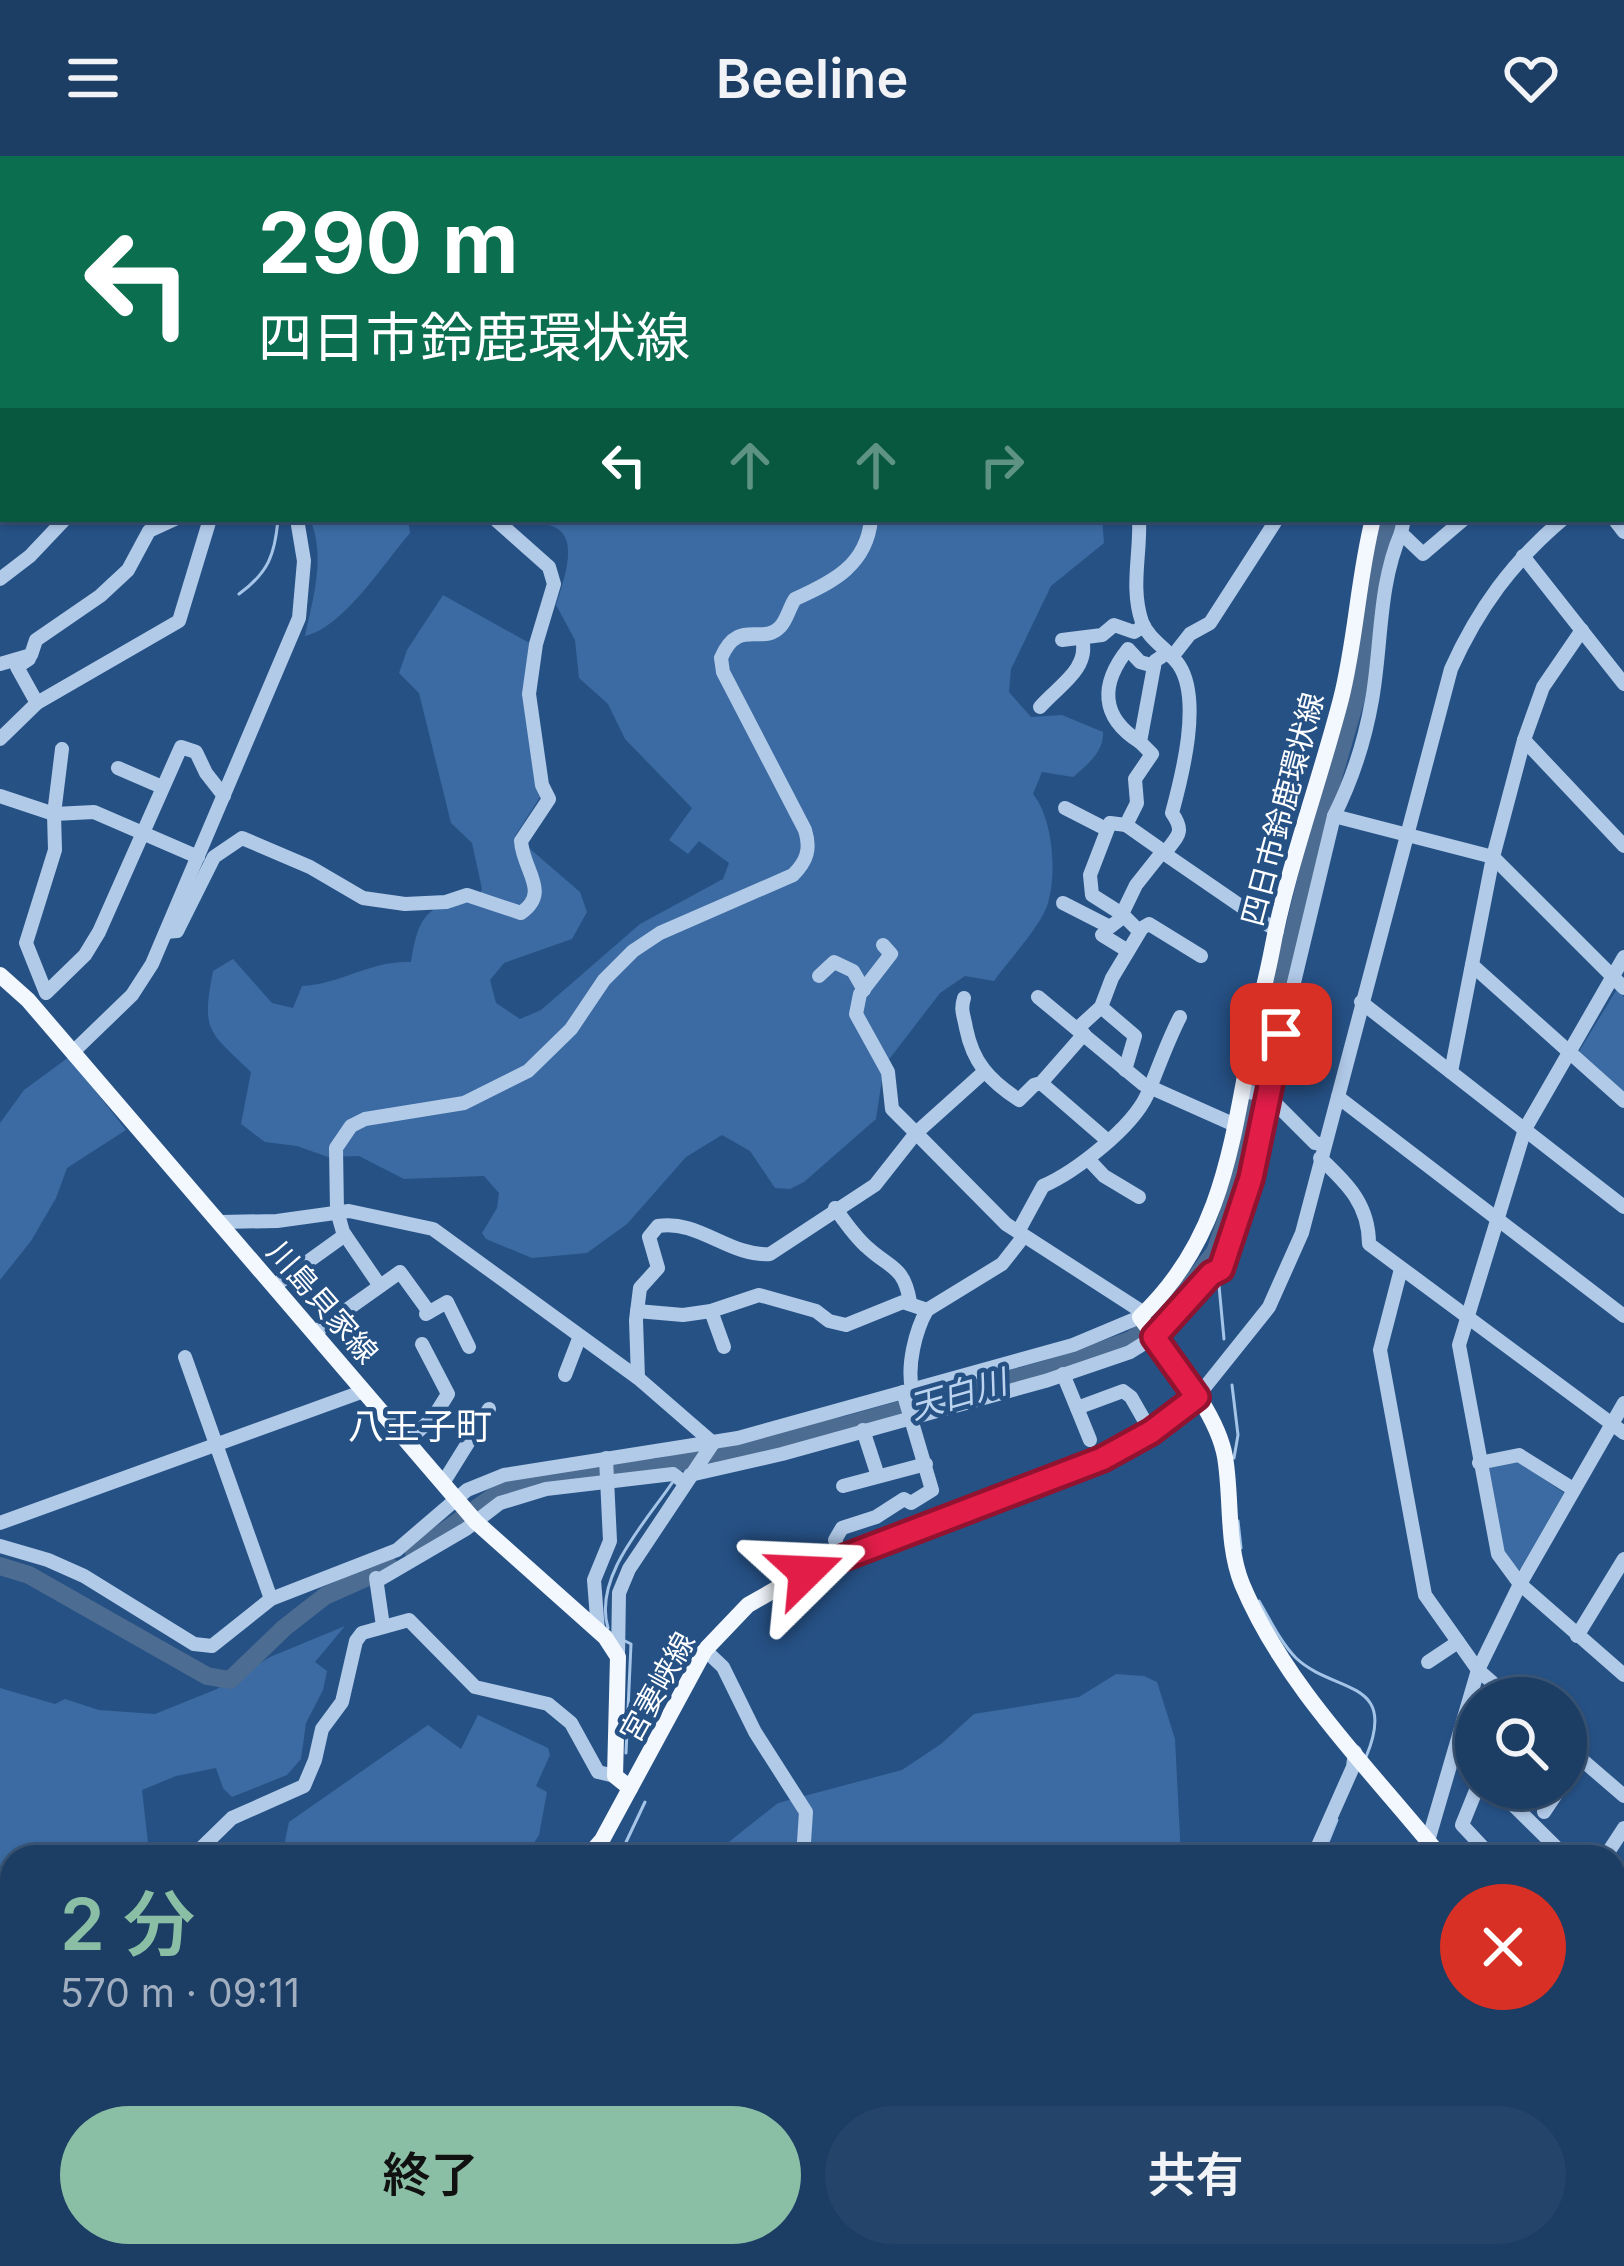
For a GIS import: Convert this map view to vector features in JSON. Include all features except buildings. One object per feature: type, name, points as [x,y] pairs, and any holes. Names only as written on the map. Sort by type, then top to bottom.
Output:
[{"type":"main road","name":"四日市鈴鹿環状線","points":[[1142,1315],[1183,1269],[1219,1195],[1277,931],[1347,675],[1371,522]]},
{"type":"main road","name":"川島貝家線","points":[[0,975],[28,1000],[476,1522],[598,1631],[618,1657]]},
{"type":"main road","points":[[1142,1315],[1215,1426],[1225,1458],[1234,1545],[1244,1587],[1295,1677],[1431,1845]]},
{"type":"main road","name":"宮妻峡線","points":[[598,1845],[705,1650],[748,1605],[787,1581],[842,1558],[1071,1472],[1151,1432],[1197,1397]]},
{"type":"main road","points":[[618,1657],[615,1776],[630,1788]]},
{"type":"street","points":[[0,579],[62,522]]},
{"type":"street","points":[[37,703],[17,667],[31,655],[37,640],[128,570],[149,531],[168,522]]},
{"type":"street","points":[[0,739],[37,703],[181,618],[206,522]]},
{"type":"street","points":[[73,1052],[132,995],[166,932],[224,796],[299,617],[304,561],[298,522]]},
{"type":"street","points":[[166,932],[177,931],[214,857],[242,838],[374,901],[425,903],[467,895],[520,914],[533,903],[536,892],[521,841],[549,799],[542,785],[530,694],[536,644],[554,584],[550,567],[498,522]]},
{"type":"street","points":[[380,1286],[345,1235],[337,1211],[336,1148],[351,1126],[381,1115],[464,1103],[528,1072],[571,1029],[604,980],[633,951],[659,933],[768,887],[802,866],[808,854],[805,830],[723,672],[722,658],[736,636],[779,629],[795,599],[816,593],[860,558],[871,522]]},
{"type":"street","points":[[1063,903],[1110,927],[1123,916],[1136,885],[1180,828],[1172,813],[1184,774],[1189,722],[1183,673],[1144,626],[1135,568],[1139,522]]},
{"type":"street","points":[[1141,742],[1155,661],[1210,623],[1275,522]]},
{"type":"street","points":[[1402,526],[1423,554],[1460,522]]},
{"type":"street","points":[[1197,1397],[1269,1306],[1302,1233],[1451,669],[1477,614],[1523,556],[1560,522]]},
{"type":"street","points":[[377,1581],[500,1503],[530,1492],[682,1478],[1064,1374],[1130,1352],[1154,1336],[1216,1271],[1251,1178],[1334,816],[1345,796],[1373,699],[1388,564],[1402,526]]},
{"type":"street","points":[[1523,556],[1624,683]]},
{"type":"street","points":[[1062,640],[1102,634],[1114,625],[1134,632],[1144,626]]},
{"type":"street","points":[[1451,1072],[1493,856],[1524,740],[1543,687],[1582,630]]},
{"type":"street","points":[[1040,707],[1079,668],[1085,650],[1082,639]]},
{"type":"street","points":[[1126,825],[1137,803],[1135,779],[1151,751],[1112,717],[1110,683],[1128,649],[1142,664],[1154,666]]},
{"type":"street","points":[[0,664],[31,655]]},
{"type":"street","points":[[1524,740],[1624,847]]},
{"type":"street","points":[[62,749],[55,850],[26,944],[46,993],[92,945],[181,747],[196,752],[224,796]]},
{"type":"street","points":[[118,768],[162,787]]},
{"type":"street","points":[[0,796],[54,814],[94,812],[198,857]]},
{"type":"street","points":[[1065,808],[1106,829]]},
{"type":"street","points":[[1334,816],[1493,856],[1618,982]]},
{"type":"street","points":[[1139,931],[1090,892],[1090,875],[1111,821],[1126,825],[1277,931]]},
{"type":"street","points":[[964,998],[960,1007],[967,1045],[984,1072],[1018,1100],[1041,1083],[1101,1007],[1139,931],[1149,924],[1201,956]]},
{"type":"street","points":[[1102,935],[1128,951]]},
{"type":"street","points":[[883,945],[891,954],[864,990],[856,1014],[888,1072],[892,1109],[997,1216],[1142,1315]]},
{"type":"street","points":[[1624,957],[1618,982],[1526,1129],[1466,1316],[1459,1358],[1493,1538],[1506,1567],[1624,1675]]},
{"type":"street","points":[[820,976],[834,962],[853,971],[864,990]]},
{"type":"street","points":[[1472,964],[1624,1101]]},
{"type":"street","points":[[1091,974],[1110,983]]},
{"type":"street","points":[[1038,997],[1148,1087],[1235,1125]]},
{"type":"street","points":[[1361,1002],[1624,1207]]},
{"type":"street","points":[[1101,1007],[1135,1036],[1125,1070]]},
{"type":"street","points":[[842,1558],[836,1540],[842,1528],[876,1517],[904,1499],[911,1503],[932,1490],[906,1392],[927,1310],[1001,1264],[1043,1186],[1059,1180],[1108,1141],[1147,1095],[1180,1017]]},
{"type":"street","points":[[638,1378],[638,1311],[642,1284],[658,1268],[649,1237],[658,1226],[676,1224],[765,1255],[875,1185],[916,1133],[984,1072]]},
{"type":"street","points":[[1041,1083],[1108,1141]]},
{"type":"street","points":[[1243,1091],[1267,1095],[1322,1151],[1356,1194],[1369,1222],[1370,1244],[1618,1429]]},
{"type":"street","points":[[1338,1097],[1624,1316]]},
{"type":"street","points":[[1088,1159],[1104,1177],[1138,1197]]},
{"type":"street","points":[[836,1208],[868,1249],[895,1265],[907,1284],[910,1302]]},
{"type":"street","points":[[220,1222],[299,1219],[337,1211],[433,1229],[638,1378],[712,1443]]},
{"type":"street","points":[[274,1286],[345,1235]]},
{"type":"street","points":[[1402,1269],[1380,1350],[1425,1595],[1486,1677]]},
{"type":"street","points":[[314,1333],[400,1272],[425,1314],[447,1302],[469,1347]]},
{"type":"street","points":[[638,1311],[683,1315],[759,1295],[846,1325],[910,1302],[927,1310]]},
{"type":"street","points":[[711,1311],[724,1347]]},
{"type":"street","points":[[0,1546],[84,1576],[200,1646],[222,1642],[271,1599],[404,1545],[455,1498],[504,1475],[712,1443],[1073,1345],[1142,1315]]},
{"type":"street","points":[[546,1333],[574,1332]]},
{"type":"street","points":[[565,1375],[574,1332]]},
{"type":"street","points":[[407,1441],[433,1418],[448,1394],[422,1344]]},
{"type":"street","points":[[185,1357],[271,1599]]},
{"type":"street","points":[[1064,1374],[1090,1440]]},
{"type":"street","points":[[0,1523],[364,1391]]},
{"type":"street","points":[[1077,1408],[1123,1391],[1151,1432]]},
{"type":"street","points":[[1476,1677],[1520,1584],[1574,1489],[1618,1429],[1624,1403]]},
{"type":"street","points":[[443,1483],[489,1408]]},
{"type":"street","points":[[863,1430],[878,1477]]},
{"type":"street","points":[[618,1657],[619,1593],[629,1569],[682,1478],[712,1443]]},
{"type":"street","points":[[1479,1463],[1519,1455],[1574,1489]]},
{"type":"street","points":[[598,1631],[595,1580],[610,1541],[606,1459]]},
{"type":"street","points":[[843,1486],[926,1464]]},
{"type":"street","points":[[1577,1636],[1624,1559]]},
{"type":"street","points":[[370,1560],[383,1626]]},
{"type":"street","points":[[204,1845],[232,1818],[304,1786],[322,1729],[340,1706],[356,1641],[362,1633],[409,1620],[475,1687],[548,1704],[572,1723],[598,1772],[615,1776]]},
{"type":"street","points":[[1428,1662],[1458,1642]]},
{"type":"street","points":[[705,1650],[723,1667],[755,1732],[806,1812],[804,1845]]},
{"type":"street","points":[[1428,1841],[1455,1752]]},
{"type":"street","points":[[1318,1845],[1357,1755]]},
{"type":"street","points":[[1587,1764],[1624,1796]]},
{"type":"street","points":[[1440,1802],[1481,1845]]},
{"type":"street","points":[[1462,1823],[1468,1809]]},
{"type":"street","points":[[1517,1809],[1554,1845]]},
{"type":"shaded area","points":[[311,522],[403,522],[410,533],[348,608],[305,636],[318,563]]},
{"type":"shaded area","points":[[536,522],[1102,522],[1104,543],[1051,586],[1011,669],[1009,692],[1031,717],[1062,715],[1103,732],[1103,739],[1098,752],[1073,777],[1042,772],[1033,794],[1045,817],[1051,846],[1052,876],[1045,912],[994,981],[965,976],[940,993],[884,1066],[876,1119],[790,1189],[775,1188],[750,1151],[722,1135],[686,1157],[627,1224],[587,1253],[532,1258],[482,1233],[497,1208],[499,1193],[484,1176],[404,1179],[359,1156],[328,1157],[265,1142],[241,1124],[251,1072],[217,1038],[208,1007],[213,971],[233,959],[272,1003],[293,1008],[302,986],[411,962],[418,930],[430,913],[479,895],[482,889],[472,843],[451,823],[419,693],[399,673],[407,650],[443,595],[533,645],[542,794],[515,836],[580,892],[587,912],[572,939],[504,963],[490,980],[496,1003],[520,1019],[541,1010],[640,924],[723,879],[729,863],[699,841],[688,854],[669,840],[692,808],[625,739],[608,704],[579,678],[575,640],[556,605],[568,550],[561,531]]},
{"type":"shaded area","points":[[1617,989],[1624,997],[1624,1093],[1578,1053]]},
{"type":"shaded area","points":[[69,1057],[126,1130],[67,1168],[31,1241],[0,1280],[0,1123],[24,1090]]},
{"type":"shaded area","points":[[1517,1460],[1564,1493],[1520,1570],[1502,1547],[1488,1465]]},
{"type":"shaded area","points":[[345,1626],[315,1662],[327,1671],[323,1690],[306,1723],[301,1759],[287,1775],[232,1797],[216,1768],[176,1776],[142,1790],[149,1845],[0,1845],[0,1688],[55,1704],[65,1699],[99,1710],[155,1714],[217,1689],[270,1657]]},
{"type":"shaded area","points":[[1116,1674],[1157,1682],[1175,1739],[1180,1845],[725,1845],[778,1803],[902,1770],[974,1714],[1079,1697]]},
{"type":"shaded area","points":[[478,1715],[548,1748],[550,1755],[536,1786],[547,1792],[533,1845],[288,1845],[285,1841],[289,1822],[428,1725],[461,1749]]},
{"type":"waterway","points":[[239,594],[268,562],[278,522]]},
{"type":"waterway","name":"天白川","points":[[414,1553],[501,1491],[551,1473],[617,1465],[655,1468],[850,1424],[1051,1368],[1131,1340],[1167,1315],[1215,1252],[1232,1204],[1264,1051],[1356,698],[1371,614],[1374,564],[1391,522]]},
{"type":"waterway","points":[[1215,1252],[1217,1265]]},
{"type":"waterway","points":[[1218,1275],[1224,1339]]},
{"type":"waterway","points":[[1232,1385],[1238,1435],[1234,1458]]},
{"type":"waterway","points":[[608,1628],[605,1609],[615,1570],[672,1483]]},
{"type":"waterway","points":[[1238,1521],[1241,1548]]},
{"type":"waterway","name":"天白川","points":[[0,1566],[29,1575],[207,1676],[230,1680],[325,1596],[390,1567]]},
{"type":"waterway","points":[[1259,1601],[1296,1658],[1368,1700],[1374,1732],[1366,1757]]},
{"type":"waterway","points":[[625,1641],[631,1644],[626,1753]]},
{"type":"waterway","points":[[625,1845],[645,1802]]},
{"type":"waterway","points":[[1327,1845],[1337,1820]]},
{"type":"district","name":"八王子町","points":[[420,1426]]},
{"type":"route","points":[[806,1572],[1102,1459],[1151,1432],[1197,1397],[1154,1337],[1211,1274],[1221,1269],[1251,1178],[1281,1034]]}]
